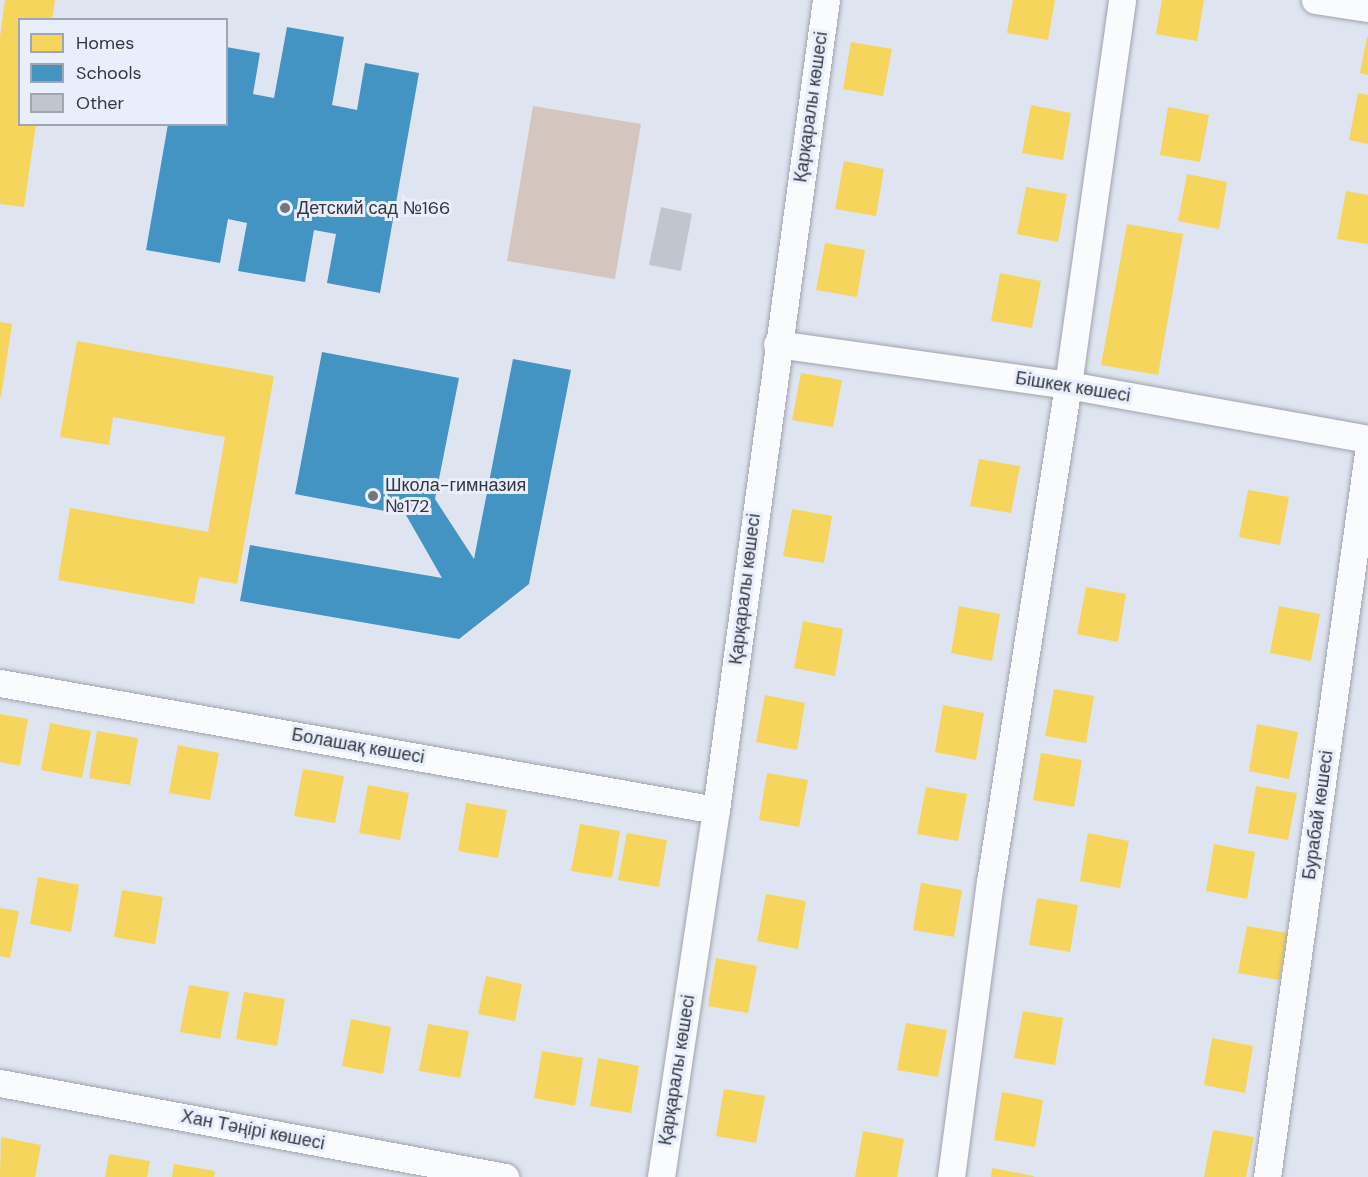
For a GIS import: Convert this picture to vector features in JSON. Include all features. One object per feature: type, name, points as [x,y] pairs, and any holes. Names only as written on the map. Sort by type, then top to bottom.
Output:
[{"type":"street","name":"Қарқаралы көшесі","points":[[661,1177],[716,810],[777,344],[826,0]]},
{"type":"street","points":[[951,1177],[990,882],[1068,385],[1122,0]]},
{"type":"street","points":[[1315,0],[1368,8]]},
{"type":"street","name":"Бішкек көшесі","points":[[777,344],[1068,385],[1368,439]]},
{"type":"street","name":"Бурабай көшесі","points":[[1267,1177],[1368,453]]},
{"type":"street","name":"Болашақ көшесі","points":[[0,683],[716,810]]},
{"type":"street","name":"Хан Тәңірі көшесі","points":[[0,1083],[505,1177]]},
{"type":"shaded area","points":[[533,106],[641,124],[615,279],[507,261]]},
{"type":"building: Homes","points":[[5,0],[55,0],[52,18],[18,18],[18,126],[36,126],[24,207],[0,204],[0,37]]},
{"type":"building: Homes","points":[[1013,0],[1055,0],[1048,40],[1007,33]]},
{"type":"building: Homes","points":[[1162,0],[1204,0],[1197,41],[1156,34]]},
{"type":"building: Homes","points":[[1368,37],[1368,75],[1360,73]]},
{"type":"building: Homes","points":[[851,42],[892,49],[883,96],[843,89]]},
{"type":"building: Homes","points":[[1358,93],[1368,95],[1368,144],[1349,140]]},
{"type":"building: Homes","points":[[1031,105],[1071,113],[1063,160],[1022,153]]},
{"type":"building: Homes","points":[[1168,107],[1209,115],[1200,162],[1160,155]]},
{"type":"building: Homes","points":[[844,161],[884,169],[876,216],[835,209]]},
{"type":"building: Homes","points":[[1187,174],[1227,182],[1219,229],[1178,221]]},
{"type":"building: Homes","points":[[1026,187],[1067,194],[1058,242],[1017,234]]},
{"type":"building: Homes","points":[[1346,191],[1368,195],[1368,244],[1337,239]]},
{"type":"building: Homes","points":[[1127,224],[1183,234],[1158,375],[1101,365]]},
{"type":"building: Homes","points":[[825,243],[865,250],[857,297],[816,290]]},
{"type":"building: Homes","points":[[1000,273],[1041,281],[1032,328],[991,321]]},
{"type":"building: Homes","points":[[0,322],[12,324],[1,397],[0,396]]},
{"type":"building: Homes","points":[[77,341],[274,376],[237,584],[199,577],[194,604],[58,580],[70,508],[208,532],[225,437],[113,417],[109,445],[60,437]]},
{"type":"building: Homes","points":[[801,373],[842,380],[833,427],[792,420]]},
{"type":"building: Homes","points":[[979,459],[1020,466],[1011,513],[970,506]]},
{"type":"building: Homes","points":[[1248,490],[1289,497],[1280,545],[1239,537]]},
{"type":"building: Homes","points":[[792,509],[832,516],[824,563],[783,556]]},
{"type":"building: Homes","points":[[1086,587],[1126,594],[1118,642],[1077,634]]},
{"type":"building: Homes","points":[[959,606],[1000,614],[992,661],[951,653]]},
{"type":"building: Homes","points":[[1279,606],[1320,614],[1311,661],[1270,653]]},
{"type":"building: Homes","points":[[803,621],[843,629],[835,676],[794,668]]},
{"type":"building: Homes","points":[[1054,689],[1094,696],[1086,743],[1045,736]]},
{"type":"building: Homes","points":[[765,695],[805,703],[797,750],[756,742]]},
{"type":"building: Homes","points":[[943,705],[984,713],[976,760],[935,752]]},
{"type":"building: Homes","points":[[0,714],[28,719],[20,766],[0,762]]},
{"type":"building: Homes","points":[[50,723],[91,731],[82,778],[41,770]]},
{"type":"building: Homes","points":[[1257,724],[1298,732],[1289,779],[1249,771]]},
{"type":"building: Homes","points":[[97,731],[138,738],[130,785],[89,778]]},
{"type":"building: Homes","points":[[178,745],[219,753],[210,800],[169,793]]},
{"type":"building: Homes","points":[[1041,753],[1082,760],[1074,807],[1033,800]]},
{"type":"building: Homes","points":[[303,769],[344,776],[335,823],[294,816]]},
{"type":"building: Homes","points":[[767,773],[808,780],[799,827],[759,820]]},
{"type":"building: Homes","points":[[368,785],[409,793],[400,840],[359,833]]},
{"type":"building: Homes","points":[[1256,786],[1297,793],[1288,840],[1248,833]]},
{"type":"building: Homes","points":[[926,787],[967,794],[958,841],[917,834]]},
{"type":"building: Homes","points":[[466,803],[507,810],[498,858],[458,851]]},
{"type":"building: Homes","points":[[580,824],[620,831],[612,878],[571,871]]},
{"type":"building: Homes","points":[[627,833],[667,840],[659,887],[618,880]]},
{"type":"building: Homes","points":[[1088,833],[1129,841],[1120,888],[1080,881]]},
{"type":"building: Homes","points":[[1214,844],[1255,852],[1247,899],[1206,891]]},
{"type":"building: Homes","points":[[38,877],[79,885],[71,932],[30,924]]},
{"type":"building: Homes","points":[[921,883],[962,890],[954,937],[913,930]]},
{"type":"building: Homes","points":[[122,890],[163,897],[155,944],[114,937]]},
{"type":"building: Homes","points":[[766,894],[806,901],[798,949],[757,941]]},
{"type":"building: Homes","points":[[1037,898],[1078,905],[1070,952],[1029,945]]},
{"type":"building: Homes","points":[[0,908],[19,911],[10,958],[0,956]]},
{"type":"building: Homes","points":[[1247,926],[1288,933],[1279,980],[1238,973]]},
{"type":"building: Homes","points":[[716,958],[757,966],[748,1013],[708,1006]]},
{"type":"building: Homes","points":[[486,976],[522,984],[515,1021],[478,1014]]},
{"type":"building: Homes","points":[[189,985],[229,992],[220,1039],[180,1032]]},
{"type":"building: Homes","points":[[244,992],[285,999],[277,1046],[236,1039]]},
{"type":"building: Homes","points":[[1023,1011],[1063,1018],[1055,1065],[1014,1058]]},
{"type":"building: Homes","points":[[351,1019],[391,1027],[383,1074],[342,1066]]},
{"type":"building: Homes","points":[[906,1023],[947,1030],[938,1077],[897,1070]]},
{"type":"building: Homes","points":[[428,1024],[469,1031],[460,1078],[419,1071]]},
{"type":"building: Homes","points":[[1212,1038],[1253,1046],[1245,1093],[1204,1085]]},
{"type":"building: Homes","points":[[542,1051],[583,1058],[575,1106],[534,1098]]},
{"type":"building: Homes","points":[[598,1058],[639,1066],[631,1113],[590,1106]]},
{"type":"building: Homes","points":[[724,1089],[765,1096],[756,1143],[716,1136]]},
{"type":"building: Homes","points":[[1002,1092],[1043,1100],[1035,1147],[994,1140]]},
{"type":"building: Homes","points":[[1213,1130],[1254,1137],[1246,1177],[1204,1177]]},
{"type":"building: Homes","points":[[863,1131],[904,1139],[897,1177],[855,1177]]},
{"type":"building: Homes","points":[[1,1137],[41,1145],[35,1177],[0,1177]]},
{"type":"building: Homes","points":[[109,1154],[150,1161],[147,1177],[105,1177]]},
{"type":"building: Homes","points":[[174,1164],[215,1171],[214,1177],[172,1177]]},
{"type":"building: Homes","points":[[992,1168],[1034,1176],[1034,1177],[991,1177]]},
{"type":"building: Schools","points":[[287,27],[344,37],[332,105],[357,110],[365,63],[419,73],[380,293],[327,283],[336,234],[314,230],[305,282],[238,271],[247,223],[228,219],[220,263],[146,250],[168,126],[228,126],[228,47],[260,53],[253,94],[274,98]]},
{"type":"building: Schools","name":"Школа-гимназия №172","points":[[322,352],[459,378],[435,499],[474,559],[513,359],[571,370],[529,584],[459,639],[240,601],[250,545],[442,578],[406,515],[295,494]]},
{"type":"building: Other","points":[[661,207],[692,214],[681,271],[649,265]]},
{"type":"place","name":"Детский сад №166","points":[[285,208]]},
{"type":"place","name":"Школа-гимназия №172","points":[[373,496]]}]
